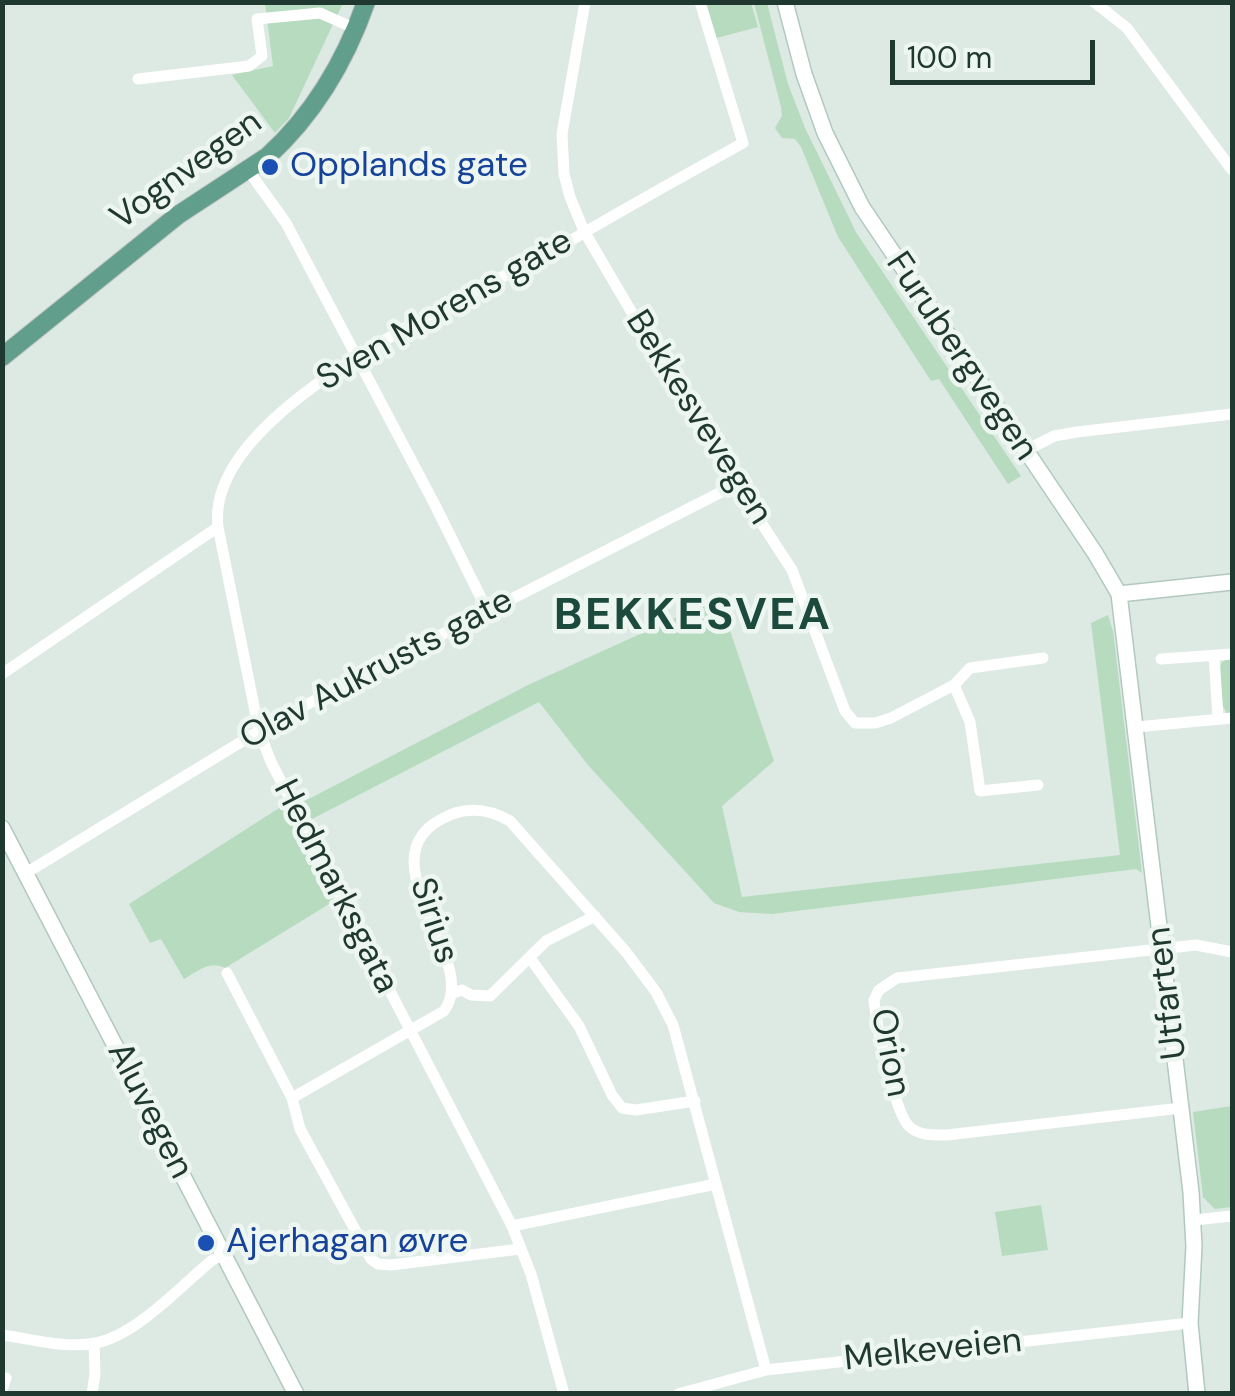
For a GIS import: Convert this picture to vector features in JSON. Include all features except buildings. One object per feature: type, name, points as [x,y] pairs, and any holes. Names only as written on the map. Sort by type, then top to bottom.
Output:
[{"type":"main road","name":"Vognvegen","points":[[2,357],[147,238],[286,140],[330,83],[366,2]]},
{"type":"main road","name":"Furubergvegen","points":[[785,2],[816,108],[846,179],[885,246],[1096,553],[1119,594]]},
{"type":"main road","points":[[1119,594],[1232,582]]},
{"type":"main road","name":"Utfarten","points":[[1119,594],[1194,1220],[1190,1323],[1198,1394]]},
{"type":"main road","name":"Aluvegen","points":[[2,828],[296,1394]]},
{"type":"street","points":[[138,80],[249,66],[262,56],[254,2]]},
{"type":"street","name":"Bekkesvevegen","points":[[585,2],[562,134],[564,174],[584,231],[696,422],[799,583],[839,700],[855,723],[891,718],[954,686],[970,668],[1043,658]]},
{"type":"street","name":"Sven Morens gate","points":[[218,528],[216,512],[224,480],[295,399],[356,356],[743,143],[700,2]]},
{"type":"street","points":[[1094,2],[1127,28],[1232,170]]},
{"type":"street","points":[[257,20],[320,13],[356,29]]},
{"type":"street","points":[[248,170],[286,223],[486,610]]},
{"type":"street","points":[[1026,451],[1054,436],[1232,414]]},
{"type":"street","name":"Olav Aukrusts gate","points":[[26,873],[260,731],[486,610],[737,484]]},
{"type":"street","points":[[2,674],[218,528]]},
{"type":"street","name":"Hedmarksgata","points":[[218,528],[260,731],[271,762],[512,1226],[531,1274],[564,1394]]},
{"type":"street","points":[[1161,659],[1232,654]]},
{"type":"street","points":[[1214,655],[1218,718]]},
{"type":"street","points":[[954,686],[970,722],[980,791],[1038,785]]},
{"type":"street","points":[[1136,727],[1232,718]]},
{"type":"street","name":"Sirius","points":[[292,1098],[444,1010],[453,993],[446,960],[414,876],[419,845],[428,830],[443,818],[473,810],[498,814],[510,821],[594,916],[656,992],[673,1025],[766,1370]]},
{"type":"street","name":"Sirius","points":[[453,993],[462,990],[490,996],[546,941],[594,916]]},
{"type":"street","points":[[1163,948],[1196,946],[1232,952]]},
{"type":"street","name":"Orion","points":[[1163,948],[897,978],[879,990],[874,1000],[899,1110],[908,1127],[922,1134],[947,1135],[1181,1108]]},
{"type":"street","points":[[530,958],[580,1026],[622,1108],[636,1110],[695,1101]]},
{"type":"street","points":[[227,973],[292,1098],[300,1129],[370,1259],[391,1264],[520,1249]]},
{"type":"street","points":[[512,1226],[716,1184]]},
{"type":"street","points":[[1194,1220],[1232,1216]]},
{"type":"street","points":[[2,1335],[94,1344],[121,1334],[224,1254]]},
{"type":"street","name":"Melkeveien","points":[[678,1394],[766,1370],[1190,1323]]},
{"type":"street","points":[[92,1394],[94,1344]]},
{"type":"green space","points":[[265,3],[343,3],[289,118],[275,133],[232,75],[273,66]]},
{"type":"green space","points":[[702,3],[751,3],[758,27],[713,39]]},
{"type":"green space","points":[[754,3],[767,3],[788,84],[805,128],[857,234],[1021,476],[1008,484],[939,379],[931,381],[838,237],[801,147],[795,139],[782,138],[775,128],[782,116],[781,107]]},
{"type":"green space","points":[[719,598],[774,761],[722,806],[742,897],[1120,855],[1091,623],[1108,615],[1142,873],[1136,869],[772,914],[739,912],[714,903],[588,765],[539,702],[312,819],[303,802],[528,685]]},
{"type":"green space","points":[[1232,657],[1232,714],[1227,714],[1219,668]]},
{"type":"green space","points":[[284,805],[334,901],[225,968],[209,966],[184,979],[161,939],[150,943],[129,904]]},
{"type":"green space","points":[[1232,1106],[1232,1207],[1215,1209],[1203,1197],[1193,1112]]},
{"type":"green space","points":[[1041,1205],[1048,1250],[1002,1256],[995,1212]]},
{"type":"place","name":"Opplands gate","points":[[270,167]]},
{"type":"place","name":"Ajerhagan øvre","points":[[206,1243]]},
{"type":"district","name":"BEKKESVEA","points":[[693,617]]}]
